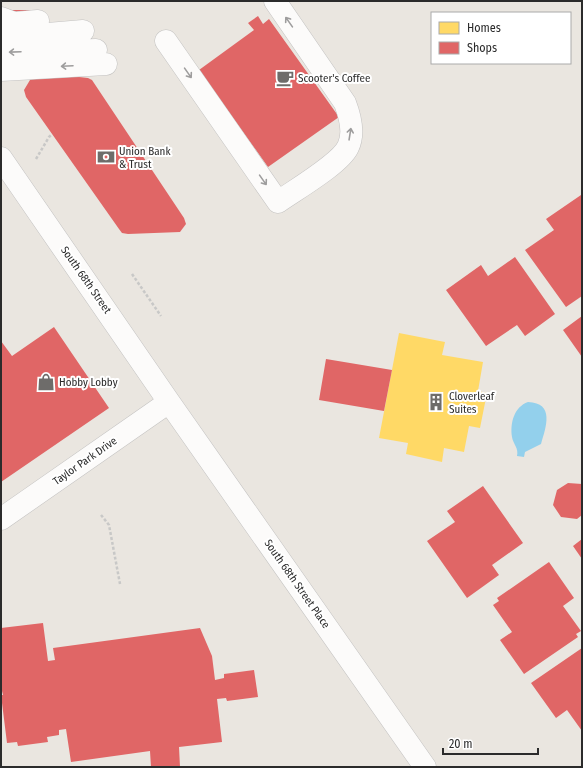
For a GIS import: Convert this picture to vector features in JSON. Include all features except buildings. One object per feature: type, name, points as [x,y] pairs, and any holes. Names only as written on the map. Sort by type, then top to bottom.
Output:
[{"type":"lane","points":[[166,41],[278,202],[331,166],[348,147],[352,121],[345,102],[275,1]]},
{"type":"lane","points":[[1,18],[14,23],[78,24],[1,38]]},
{"type":"lane","points":[[1,54],[101,57],[1,70]]},
{"type":"lane","name":"South 68th Street","points":[[1,158],[169,402]]},
{"type":"lane","name":"Taylor Park Drive","points":[[1,519],[169,402]]},
{"type":"lane","name":"South 68th Street Place","points":[[169,402],[425,767]]},
{"type":"path","points":[[132,274],[161,316]]},
{"type":"path","points":[[101,515],[109,525],[120,584]]},
{"type":"water","points":[[528,402],[537,403],[542,407],[545,411],[546,424],[541,444],[525,452],[524,457],[517,456],[517,451],[512,437],[512,421],[519,408]]},
{"type":"place","name":"Scooter's Coffee","points":[[285,78]]},
{"type":"place","name":"Union Bank & Trust","points":[[106,157]]},
{"type":"place","name":"Hobby Lobby","points":[[46,382]]},
{"type":"place","name":"Cloverleaf Suites","points":[[436,402]]}]
